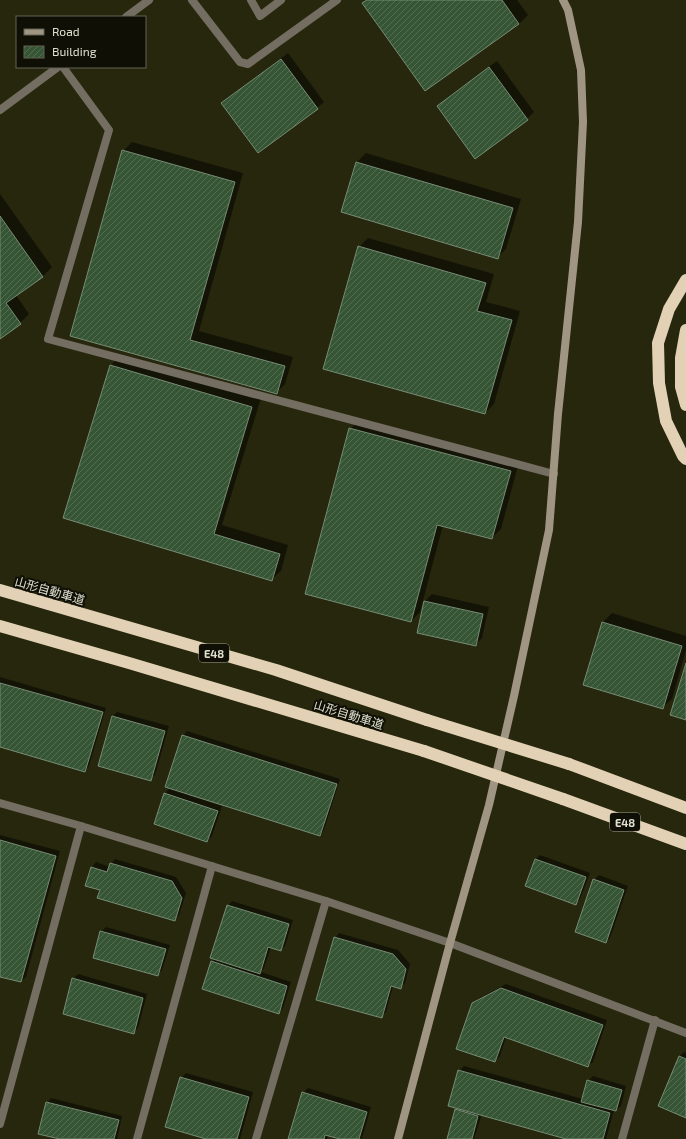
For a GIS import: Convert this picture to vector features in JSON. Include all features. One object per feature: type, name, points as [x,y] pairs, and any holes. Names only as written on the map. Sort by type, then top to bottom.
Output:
[{"type":"highway","points":[[686,280],[670,310],[658,343],[659,383],[666,421],[682,456],[686,459]]},
{"type":"highway","points":[[686,330],[681,358],[680,387],[686,405]]},
{"type":"highway","name":"山形自動車道","points":[[0,590],[276,670],[427,720],[569,764],[686,808]]},
{"type":"highway","name":"山形自動車道","points":[[0,626],[137,665],[424,751],[563,799],[686,844]]},
{"type":"highway","points":[[569,764],[686,800]]},
{"type":"street","points":[[127,16],[149,0]]},
{"type":"street","points":[[192,0],[240,62],[248,64],[337,0]]},
{"type":"street","points":[[251,0],[260,16],[281,0]]},
{"type":"street","points":[[398,1139],[450,943],[489,805],[549,530],[578,222],[584,122],[581,70],[568,10],[563,0]]},
{"type":"street","points":[[0,110],[57,68]]},
{"type":"street","points":[[64,68],[109,130],[48,339],[554,474]]},
{"type":"street","points":[[0,803],[81,826],[326,901],[450,943],[686,1033]]},
{"type":"street","points":[[0,1124],[81,826]]},
{"type":"street","points":[[137,1139],[212,866]]},
{"type":"street","points":[[256,1139],[326,901]]},
{"type":"street","points":[[622,1139],[655,1020]]},
{"type":"building","points":[[367,0],[502,0],[519,24],[425,91],[362,3]]},
{"type":"building","points":[[281,59],[318,109],[258,153],[221,103]]},
{"type":"building","points":[[489,67],[528,120],[475,159],[437,106]]},
{"type":"building","points":[[122,150],[235,182],[190,340],[285,366],[277,394],[70,336]]},
{"type":"building","points":[[356,162],[513,208],[498,259],[341,212]]},
{"type":"building","points":[[0,216],[43,277],[6,303],[21,324],[0,339]]},
{"type":"building","points":[[358,246],[486,283],[477,311],[512,320],[485,414],[323,369]]},
{"type":"building","points":[[110,365],[252,407],[214,534],[280,554],[272,581],[63,518]]},
{"type":"building","points":[[349,428],[511,471],[492,539],[437,525],[411,622],[305,594]]},
{"type":"building","points":[[424,601],[483,614],[476,646],[417,633]]},
{"type":"building","points":[[602,622],[682,646],[663,709],[583,685]]},
{"type":"building","points":[[686,663],[686,720],[670,715]]},
{"type":"building","points":[[0,683],[103,712],[85,772],[0,747]]},
{"type":"building","points":[[112,716],[165,731],[151,781],[98,766]]},
{"type":"building","points":[[182,735],[337,784],[320,836],[165,787]]},
{"type":"building","points":[[164,793],[218,811],[207,842],[154,824]]},
{"type":"building","points":[[0,840],[56,856],[21,982],[0,977]]},
{"type":"building","points":[[535,859],[586,877],[576,905],[525,886]]},
{"type":"building","points":[[110,863],[172,881],[182,898],[175,921],[97,898],[100,890],[85,886],[91,867],[107,872]]},
{"type":"building","points":[[593,879],[624,890],[606,943],[575,932]]},
{"type":"building","points":[[227,905],[289,924],[281,951],[268,947],[260,974],[210,958]]},
{"type":"building","points":[[100,931],[166,949],[158,976],[93,958]]},
{"type":"building","points":[[334,937],[393,954],[406,969],[401,989],[391,986],[382,1018],[316,1000]]},
{"type":"building","points":[[211,961],[287,986],[279,1014],[202,989]]},
{"type":"building","points":[[72,978],[143,998],[134,1034],[63,1014]]},
{"type":"building","points":[[501,988],[603,1025],[588,1067],[504,1037],[495,1062],[456,1049],[472,1003]]},
{"type":"building","points":[[679,1056],[686,1059],[686,1118],[658,1106]]},
{"type":"building","points":[[458,1070],[610,1113],[603,1139],[566,1139],[448,1106]]},
{"type":"building","points":[[180,1077],[249,1097],[237,1139],[206,1139],[165,1127]]},
{"type":"building","points":[[587,1080],[622,1090],[616,1111],[581,1102]]},
{"type":"building","points":[[302,1092],[367,1112],[359,1139],[340,1139],[325,1135],[324,1139],[288,1139]]},
{"type":"building","points":[[46,1102],[119,1120],[114,1139],[60,1139],[38,1134]]},
{"type":"building","points":[[455,1109],[478,1116],[472,1139],[447,1139]]}]
